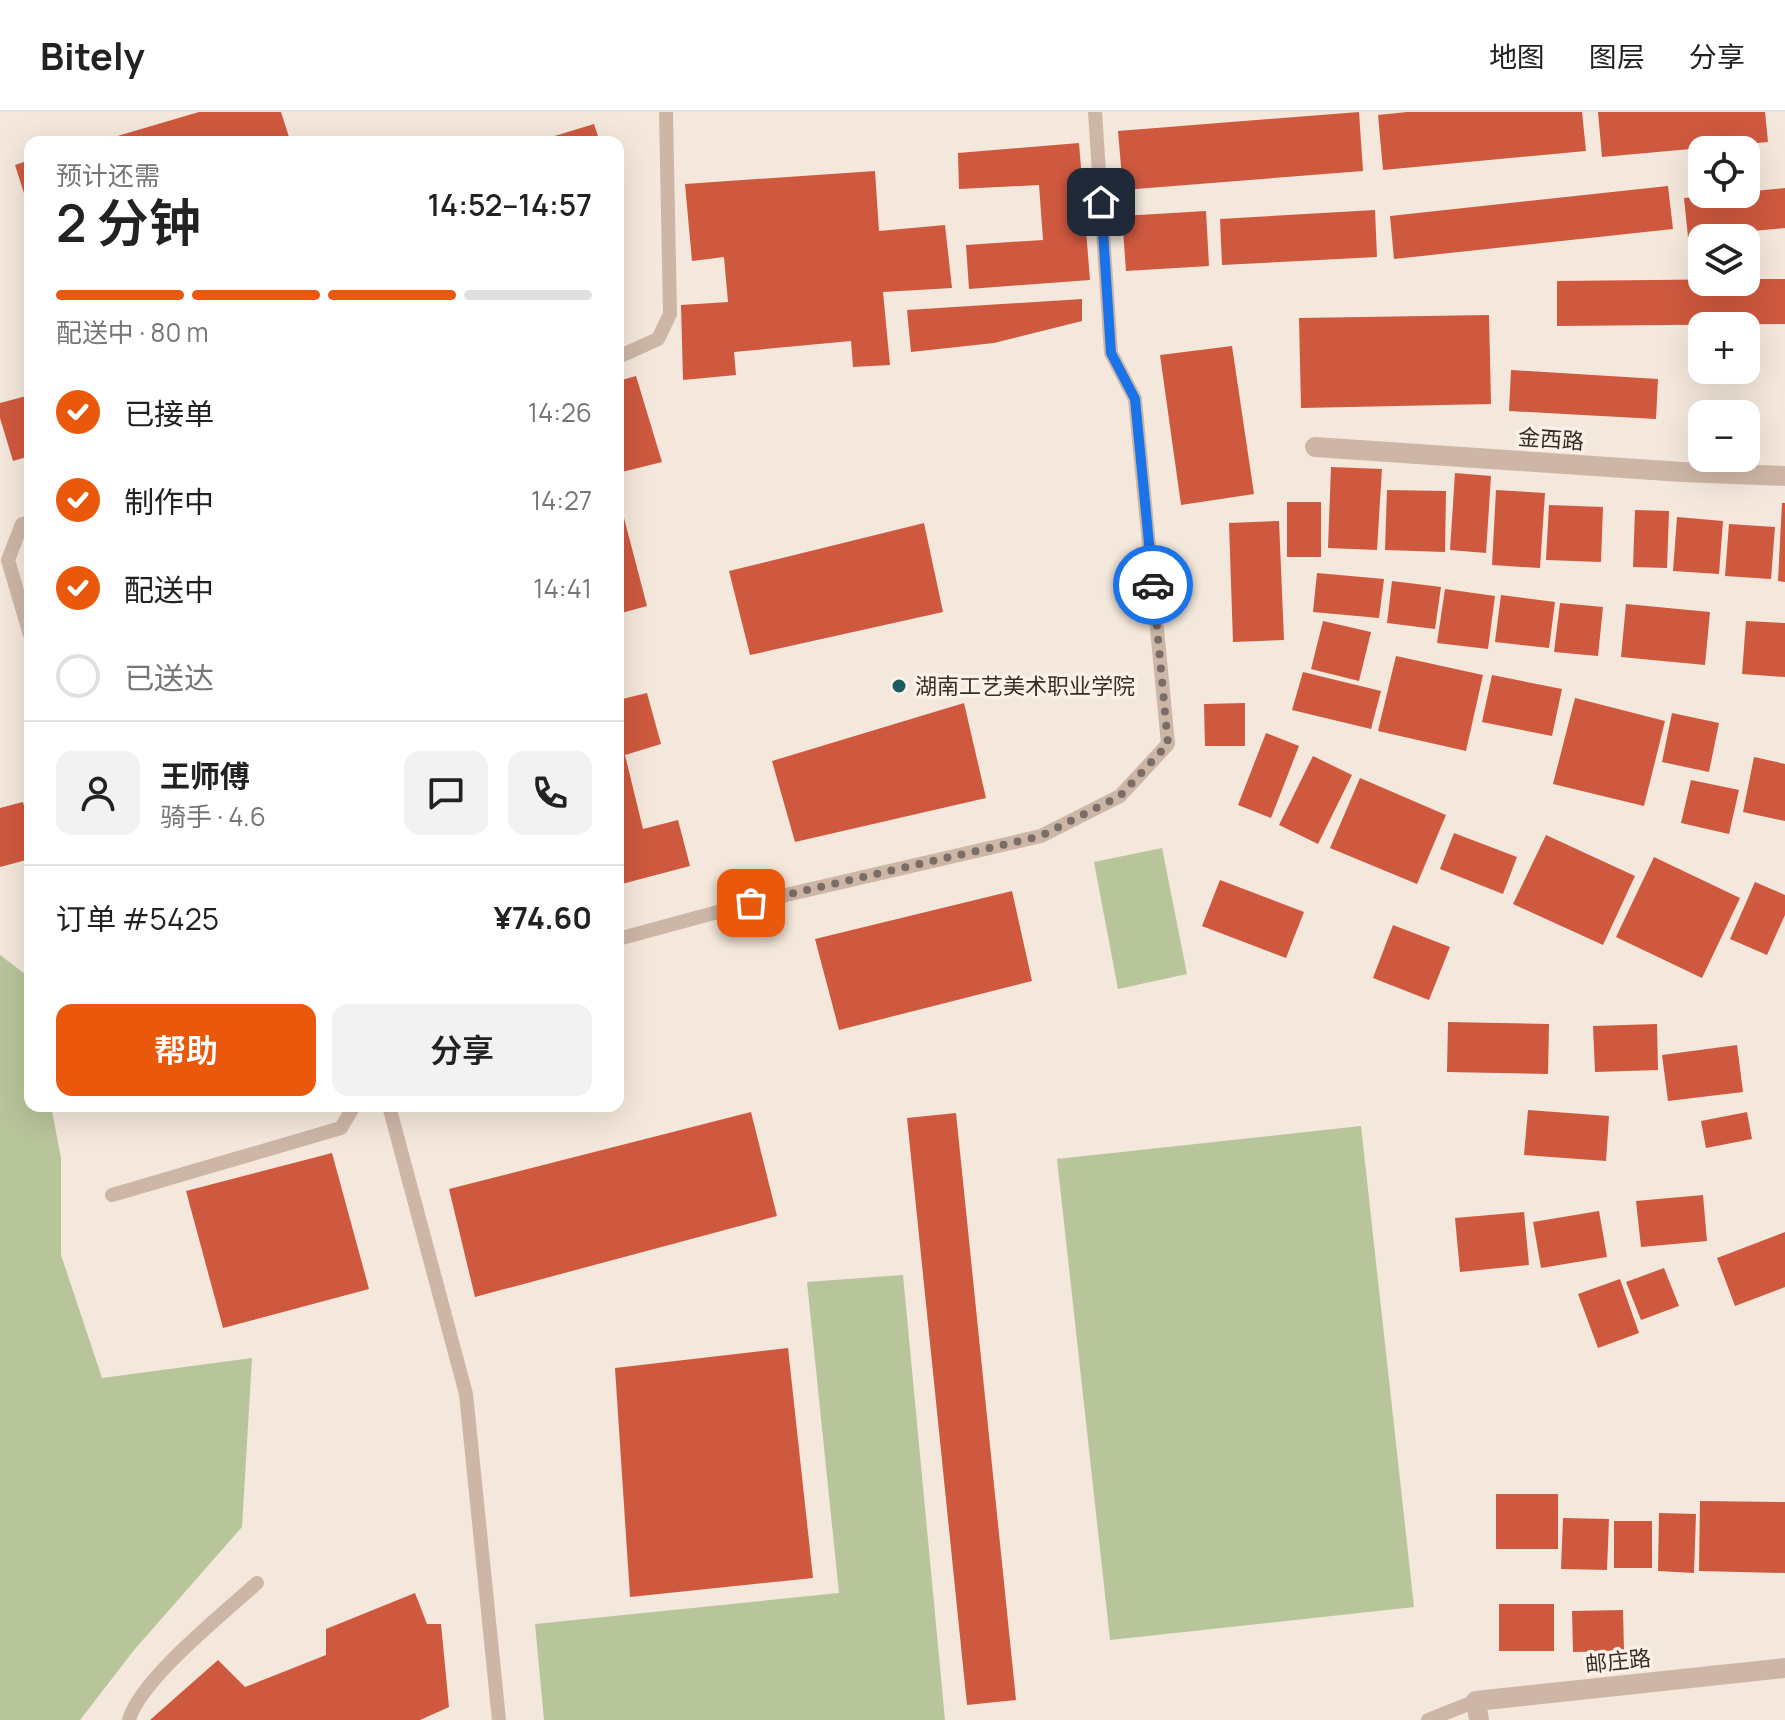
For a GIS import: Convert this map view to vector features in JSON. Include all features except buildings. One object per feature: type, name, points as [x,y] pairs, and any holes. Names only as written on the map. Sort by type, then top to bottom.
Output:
[{"type":"street","name":"金西路","points":[[1315,447],[1785,476]]},
{"type":"street","name":"邮庄路","points":[[1478,1710],[1785,1668]]},
{"type":"lane","points":[[624,354],[658,339],[670,314],[666,112]]},
{"type":"lane","points":[[624,937],[751,903],[1041,836],[1120,796],[1168,744],[1135,399],[1111,353],[1095,112]]},
{"type":"lane","points":[[24,524],[8,560],[24,615]]},
{"type":"lane","points":[[112,1195],[341,1128],[350,1112]]},
{"type":"lane","points":[[391,1112],[466,1394],[499,1720]]},
{"type":"lane","points":[[129,1720],[134,1704],[195,1639],[257,1583]]},
{"type":"lane","points":[[1428,1720],[1478,1710]]},
{"type":"green space","points":[[1162,848],[1187,974],[1118,989],[1094,862]]},
{"type":"green space","points":[[0,955],[24,973],[24,1112],[52,1112],[61,1158],[61,1255],[102,1378],[252,1358],[242,1527],[134,1650],[80,1720],[0,1720]]},
{"type":"green space","points":[[1361,1126],[1414,1607],[1110,1640],[1057,1159]]},
{"type":"green space","points":[[903,1275],[945,1720],[544,1720],[535,1624],[839,1593],[807,1282]]},
{"type":"way so far","points":[[751,903],[1041,836],[1120,796],[1168,744],[1153,585]]},
{"type":"place","name":"湖南工艺美术职业学院","points":[[899,686]]},
{"type":"route","points":[[1101,202],[1111,353],[1135,399],[1153,585]]}]
